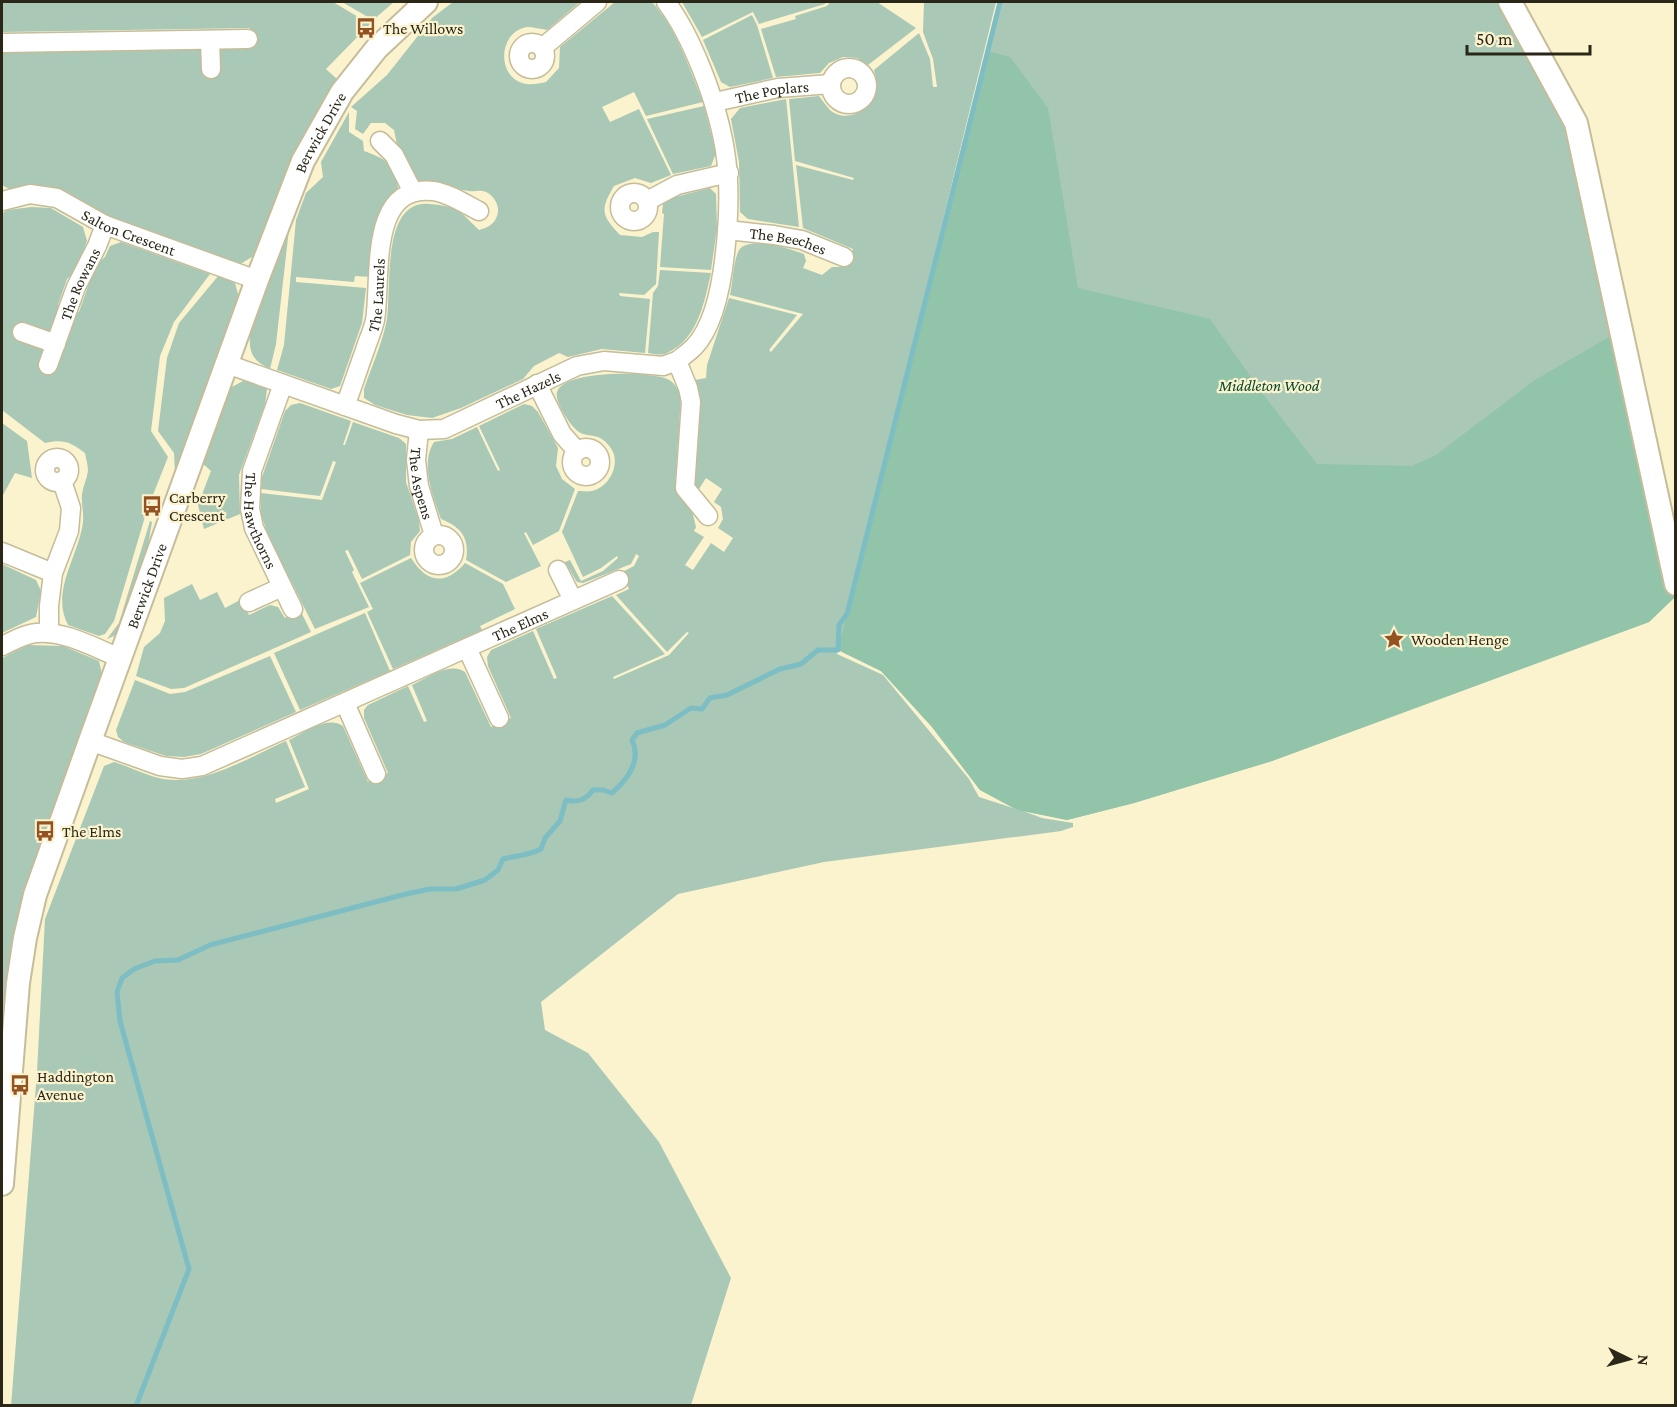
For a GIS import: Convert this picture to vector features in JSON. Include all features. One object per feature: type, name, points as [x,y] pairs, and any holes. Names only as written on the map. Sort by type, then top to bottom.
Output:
[{"type":"street","name":"Berwick Drive","points":[[2,1184],[18,983],[25,938],[35,895],[90,741],[257,280],[303,160],[342,92],[377,48],[426,2]]},
{"type":"street","points":[[542,48],[597,2]]},
{"type":"street","points":[[666,2],[681,21],[714,102],[726,146],[729,173],[728,230],[718,294],[708,325],[695,346],[677,361],[691,402],[685,488],[708,516]]},
{"type":"street","points":[[1510,2],[1576,123],[1676,584]]},
{"type":"street","points":[[2,43],[248,39]]},
{"type":"street","points":[[210,40],[211,69]]},
{"type":"street","name":"The Poplars","points":[[714,102],[778,88],[831,84]]},
{"type":"street","points":[[380,141],[394,155],[413,192],[434,191],[452,197],[479,212]]},
{"type":"street","points":[[647,201],[676,185],[729,173]]},
{"type":"street","name":"The Laurels","points":[[345,406],[375,321],[382,236],[388,214],[399,201],[413,192]]},
{"type":"street","name":"Salton Crescent","points":[[2,201],[30,194],[57,198],[105,225],[257,280]]},
{"type":"street","name":"The Rowans","points":[[48,365],[76,287],[105,225]]},
{"type":"street","name":"The Beeches","points":[[728,230],[802,240],[844,258]]},
{"type":"street","points":[[22,332],[56,344]]},
{"type":"street","name":"The Hazels","points":[[227,364],[396,424],[419,430],[444,429],[577,366],[604,361],[663,366],[677,361]]},
{"type":"street","name":"The Hawthorns","points":[[283,384],[252,471],[249,490],[254,528],[293,609]]},
{"type":"street","points":[[537,384],[562,434],[577,451]]},
{"type":"street","name":"The Aspens","points":[[419,430],[416,460],[419,486],[434,535]]},
{"type":"street","points":[[49,633],[53,573],[69,531],[71,508],[62,481]]},
{"type":"street","points":[[2,552],[53,573]]},
{"type":"street","points":[[558,570],[573,600]]},
{"type":"street","name":"The Elms","points":[[90,741],[160,766],[182,769],[202,766],[619,580]]},
{"type":"street","name":"The Hawthorns","points":[[249,602],[282,586]]},
{"type":"street","points":[[2,646],[24,636],[49,633],[70,638],[120,658]]},
{"type":"street","points":[[467,648],[500,718]]},
{"type":"street","points":[[345,703],[376,774]]},
{"type":"green space","points":[[2,2],[333,2],[370,24],[326,69],[338,80],[311,124],[291,165],[257,254],[242,263],[225,262],[108,219],[37,188],[9,189],[2,185],[2,51],[197,47],[203,53],[217,56],[221,49],[227,47],[249,46],[250,28],[2,32]]},
{"type":"green space","points":[[342,2],[394,2],[373,20]]},
{"type":"green space","points":[[453,2],[580,2],[547,30],[527,27],[510,37],[504,56],[505,66],[517,81],[532,84],[546,82],[559,68],[560,47],[615,2],[652,2],[669,24],[703,102],[646,116],[634,92],[602,107],[610,122],[639,109],[671,175],[651,183],[635,178],[614,186],[605,207],[606,217],[620,235],[642,237],[659,232],[656,284],[644,295],[619,293],[620,296],[650,299],[645,353],[602,349],[568,357],[559,353],[534,366],[523,379],[461,408],[432,418],[407,415],[375,405],[364,398],[364,389],[386,324],[389,271],[395,232],[402,217],[413,207],[429,204],[447,206],[457,210],[479,230],[494,222],[498,212],[497,205],[492,196],[483,191],[417,183],[397,145],[394,130],[385,123],[371,123],[363,134],[355,129],[357,111],[351,107],[387,75],[432,18]]},
{"type":"green space","points":[[682,2],[827,2],[759,24],[753,12],[702,37]]},
{"type":"green space","points":[[830,2],[877,2],[916,28],[868,65],[857,58],[843,57],[829,63],[820,73],[776,77],[761,29],[796,19],[795,16],[827,6]]},
{"type":"green space","points":[[924,2],[996,2],[844,627],[1000,2],[1510,2],[1576,123],[1675,597],[1649,622],[1272,761],[1134,803],[1067,820],[1023,811],[1042,818],[1073,823],[1073,827],[1061,831],[824,862],[678,894],[541,1002],[545,1030],[588,1053],[659,1142],[731,1278],[691,1405],[11,1406],[37,1072],[45,919],[104,766],[114,762],[163,779],[195,778],[226,769],[286,741],[305,787],[275,799],[276,803],[309,789],[289,740],[323,724],[337,723],[343,726],[368,782],[388,773],[364,718],[364,710],[368,705],[408,686],[424,722],[427,721],[412,685],[446,669],[459,669],[465,672],[491,727],[511,718],[488,666],[487,657],[491,650],[533,631],[554,679],[557,678],[536,629],[612,596],[665,654],[613,677],[614,679],[669,655],[689,633],[687,632],[667,652],[616,595],[629,589],[622,572],[634,566],[639,556],[636,554],[631,564],[583,583],[577,582],[565,562],[570,560],[581,581],[603,571],[618,558],[617,556],[601,568],[583,577],[562,532],[578,491],[592,491],[604,485],[612,473],[615,460],[606,442],[598,437],[579,432],[572,425],[558,401],[557,392],[563,385],[575,380],[608,374],[657,376],[672,382],[681,396],[675,486],[680,486],[691,507],[696,527],[694,531],[704,537],[685,565],[693,570],[711,543],[724,552],[733,538],[718,528],[723,519],[721,507],[714,502],[722,489],[706,478],[697,492],[693,477],[699,402],[695,380],[706,378],[707,365],[729,298],[797,315],[769,350],[771,352],[803,314],[730,295],[738,252],[742,247],[758,243],[789,249],[804,254],[806,261],[803,268],[822,275],[832,267],[845,267],[853,249],[803,228],[796,165],[853,180],[854,178],[795,161],[789,99],[819,96],[831,111],[838,115],[845,116],[860,112],[875,95],[877,81],[874,70],[919,33],[930,59],[933,87],[937,87],[933,59],[923,32]],"holes":[[[838,650],[881,671],[932,727],[980,790],[1013,808],[979,797],[969,779],[883,675],[837,654]]]},
{"type":"green space","points":[[752,15],[773,78],[730,87],[721,82],[703,40]]},
{"type":"green space","name":"Middleton Wood","points":[[988,51],[1010,57],[1048,108],[1078,288],[1210,319],[1262,393],[1317,464],[1412,466],[1436,455],[1535,380],[1621,330],[1675,584],[1675,597],[1649,622],[1272,761],[1134,803],[1067,820],[1018,810],[980,790],[932,727],[881,671],[838,650]]},
{"type":"green space","points":[[786,99],[799,227],[748,219],[740,212],[739,162],[731,119],[740,108]]},
{"type":"green space","points":[[704,106],[716,153],[711,166],[673,174],[647,119]]},
{"type":"green space","points":[[349,112],[349,132],[363,141],[364,151],[388,163],[394,172],[398,187],[372,277],[355,276],[354,282],[296,277],[296,282],[366,288],[362,323],[340,386],[331,389],[277,370],[284,345],[296,220],[306,193],[323,177],[321,162]]},
{"type":"green space","points":[[710,188],[716,194],[717,228],[711,270],[660,267],[663,204],[671,198]]},
{"type":"green space","points":[[31,207],[51,208],[83,227],[87,241],[77,270],[67,279],[58,305],[62,307],[56,323],[43,333],[44,353],[39,367],[52,372],[75,311],[79,312],[95,266],[105,257],[110,246],[121,242],[210,274],[174,322],[160,356],[151,431],[168,457],[147,510],[114,621],[105,634],[99,636],[68,625],[63,612],[62,599],[83,522],[82,494],[88,471],[85,453],[66,442],[45,443],[2,410],[2,213]]},
{"type":"green space","points":[[290,220],[276,344],[270,369],[258,362],[252,354],[250,330]]},
{"type":"green space","points":[[660,270],[711,273],[702,308],[693,329],[678,347],[660,355],[648,353],[653,293],[658,286]]},
{"type":"green space","points":[[219,275],[235,283],[239,298],[184,457],[175,472],[174,453],[158,431],[167,358],[179,323]]},
{"type":"green space","points":[[243,381],[258,383],[267,389],[265,404],[239,475],[240,514],[204,529],[198,505],[211,471],[201,462],[228,389]]},
{"type":"green space","points":[[300,403],[351,421],[343,445],[345,445],[353,422],[399,438],[406,444],[406,482],[420,531],[411,542],[410,555],[362,579],[348,550],[345,551],[354,570],[352,572],[369,607],[315,629],[268,535],[261,514],[261,493],[322,500],[336,462],[333,461],[320,496],[261,489],[262,477],[285,411],[291,405]]},
{"type":"green space","points":[[524,404],[532,406],[538,412],[558,448],[556,466],[562,479],[575,489],[559,531],[533,545],[526,532],[524,533],[541,566],[506,582],[466,560],[467,545],[463,534],[441,519],[429,480],[428,460],[434,442],[452,439],[477,427],[498,471],[500,470],[479,426]]},
{"type":"green space","points":[[2,423],[27,441],[32,478],[15,473],[2,497]]},
{"type":"green space","points":[[150,521],[152,522],[145,563],[121,628],[114,636],[107,639],[119,623]]},
{"type":"green space","points":[[411,558],[423,573],[436,578],[450,575],[465,563],[503,584],[515,609],[480,626],[482,630],[393,669],[367,612],[373,609],[360,583]]},
{"type":"green space","points":[[2,564],[36,580],[41,591],[36,617],[2,633]]},
{"type":"green space","points":[[192,584],[200,600],[217,592],[225,608],[242,599],[249,615],[270,605],[278,607],[285,618],[300,610],[311,632],[184,688],[171,689],[136,676],[144,647],[160,633],[165,621],[164,598]]},
{"type":"green space","points":[[365,613],[390,671],[300,710],[274,653]]},
{"type":"green space","points":[[28,645],[63,646],[99,661],[103,678],[25,899],[2,1082],[2,658]]},
{"type":"green space","points":[[270,656],[296,712],[201,754],[184,757],[166,756],[124,742],[118,737],[116,730],[135,680],[170,694],[185,692]]},
{"type":"waterway","points":[[136,1406],[189,1269],[120,1021],[117,992],[122,978],[134,969],[155,961],[178,960],[210,945],[406,894],[430,889],[456,889],[485,880],[498,870],[503,859],[541,849],[545,838],[560,821],[566,800],[581,800],[593,790],[612,793],[618,788],[632,769],[635,755],[632,740],[637,733],[665,725],[691,708],[702,709],[710,698],[727,695],[780,669],[801,664],[818,650],[838,650],[839,625],[847,614],[1000,2]]},
{"type":"place","name":"The Willows","points":[[366,28]]},
{"type":"place","name":"Carberry Crescent","points":[[152,506]]},
{"type":"place","name":"Wooden Henge","points":[[1394,639]]},
{"type":"place","name":"The Elms","points":[[45,831]]},
{"type":"place","name":"Haddington Avenue","points":[[20,1085]]}]
